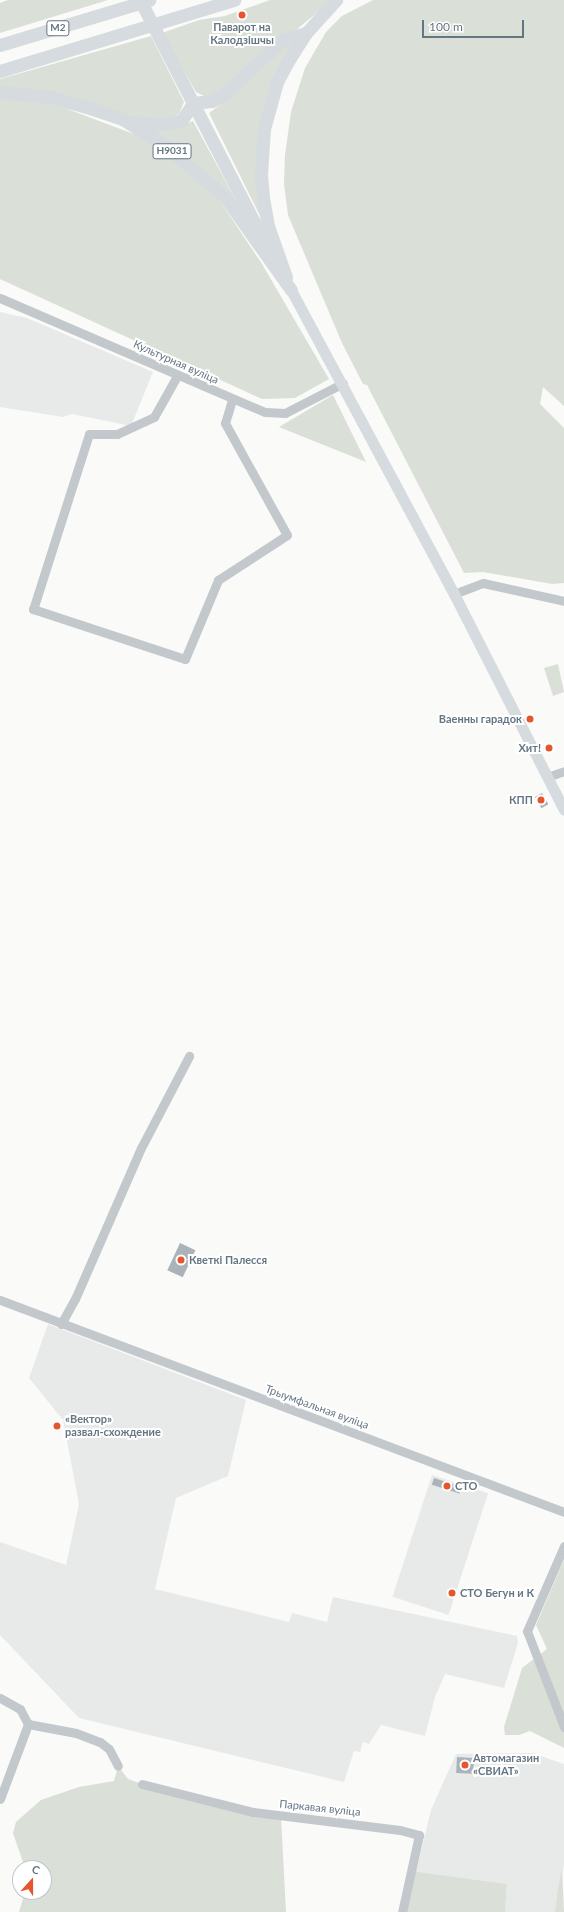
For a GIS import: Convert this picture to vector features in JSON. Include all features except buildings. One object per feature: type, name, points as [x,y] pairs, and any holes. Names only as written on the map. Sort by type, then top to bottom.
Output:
[{"type":"highway","name":"Н9031","points":[[140,0],[291,290]]},
{"type":"highway","name":"М2","points":[[0,45],[149,0]]},
{"type":"highway","name":"М2","points":[[0,71],[234,0]]},
{"type":"highway","name":"Н9031","points":[[291,290],[268,226],[262,190],[261,150],[277,82],[306,33],[336,0]]},
{"type":"highway","points":[[193,103],[220,97],[282,40],[306,33]]},
{"type":"highway","name":"Н9031","points":[[0,92],[58,99],[124,120],[142,124],[173,124],[182,120],[193,103]]},
{"type":"highway","name":"Н9031","points":[[124,120],[164,145],[221,193],[291,290]]},
{"type":"main road","name":"Н9031","points":[[291,290],[343,383],[454,594],[564,810]]},
{"type":"street","name":"Культурная вуліца","points":[[0,298],[232,400],[265,412],[285,413],[343,383]]},
{"type":"street","points":[[177,376],[154,417],[117,434],[89,434],[33,609],[185,659],[218,580],[287,535],[225,423],[232,400]]},
{"type":"street","points":[[454,594],[483,583],[564,601]]},
{"type":"street","points":[[548,777],[564,771]]},
{"type":"street","points":[[61,1324],[75,1299],[141,1148],[190,1056]]},
{"type":"street","name":"Трыумфальная вуліца","points":[[0,1300],[564,1512]]},
{"type":"street","points":[[564,1546],[527,1631],[564,1727]]},
{"type":"street","points":[[0,1698],[20,1709],[28,1724],[0,1799]]},
{"type":"street","points":[[28,1724],[76,1732],[100,1742],[109,1749],[118,1766]]},
{"type":"street","name":"Паркавая вуліца","points":[[142,1784],[253,1812],[400,1830],[419,1835],[402,1912]]},
{"type":"shaded area","points":[[8,0],[108,0],[0,33],[0,3]]},
{"type":"shaded area","points":[[270,0],[332,0],[218,95],[206,97],[196,92],[162,33],[199,20],[225,16]]},
{"type":"shaded area","points":[[373,0],[564,0],[564,406],[543,387],[540,404],[564,428],[564,583],[552,584],[483,572],[464,573],[367,385],[363,384],[342,343],[288,215],[284,184],[285,155],[291,112],[305,68],[326,32],[342,16]]},
{"type":"shaded area","points":[[151,36],[184,102],[179,114],[166,120],[140,118],[0,88],[0,79]]},
{"type":"shaded area","points":[[294,42],[268,98],[263,222],[209,113],[235,94],[286,44]]},
{"type":"shaded area","points":[[0,97],[54,104],[139,136],[159,148],[214,192],[262,264],[329,379],[295,398],[262,399],[0,279]]},
{"type":"shaded area","points":[[193,121],[245,217],[145,128],[179,128]]},
{"type":"shaded area","points":[[0,312],[27,318],[153,372],[131,426],[72,414],[63,417],[0,407]]},
{"type":"shaded area","points":[[333,395],[366,462],[279,427]]},
{"type":"shaded area","points":[[558,664],[564,692],[553,696],[544,668]]},
{"type":"shaded area","points":[[48,1324],[246,1400],[228,1476],[176,1498],[155,1589],[289,1622],[292,1613],[327,1622],[333,1597],[517,1636],[518,1643],[504,1688],[445,1674],[435,1697],[425,1736],[381,1725],[369,1744],[363,1742],[360,1752],[354,1751],[344,1782],[79,1718],[0,1635],[0,1542],[66,1565],[79,1504],[63,1420],[29,1378]]},
{"type":"shaded area","points":[[432,1475],[488,1493],[449,1615],[392,1597]]},
{"type":"shaded area","points":[[564,1560],[564,1748],[530,1731],[519,1735],[505,1735],[504,1727],[522,1668],[547,1649],[536,1625]]},
{"type":"shaded area","points":[[532,1753],[564,1764],[564,1864],[555,1912],[505,1912],[507,1884],[416,1872],[431,1810],[456,1754]]},
{"type":"shaded area","points":[[118,1766],[128,1779],[142,1784],[281,1817],[286,1912],[19,1912],[23,1900],[52,1900],[52,1860],[22,1860],[13,1833],[16,1822],[41,1800],[79,1787],[114,1781]]},
{"type":"shaded area","points":[[562,1869],[564,1912],[555,1912],[558,1889]]},
{"type":"shaded area","points":[[411,1871],[507,1884],[505,1912],[402,1912]]},
{"type":"place","name":"Паварот на Калодзішчы","points":[[242,15]]},
{"type":"place","name":"Ваенны гарадок","points":[[530,719]]},
{"type":"place","name":"Хит!","points":[[549,748]]},
{"type":"place","name":"КПП","points":[[541,800]]},
{"type":"place","name":"Кветкі Палесся","points":[[181,1260]]},
{"type":"place","name":"«Вектор» развал-схождение","points":[[57,1426]]},
{"type":"place","name":"СТО","points":[[447,1486]]},
{"type":"place","name":"СТО Бегун и К","points":[[452,1593]]},
{"type":"place","name":"Автомагазин «СВИАТ»","points":[[465,1765]]}]
